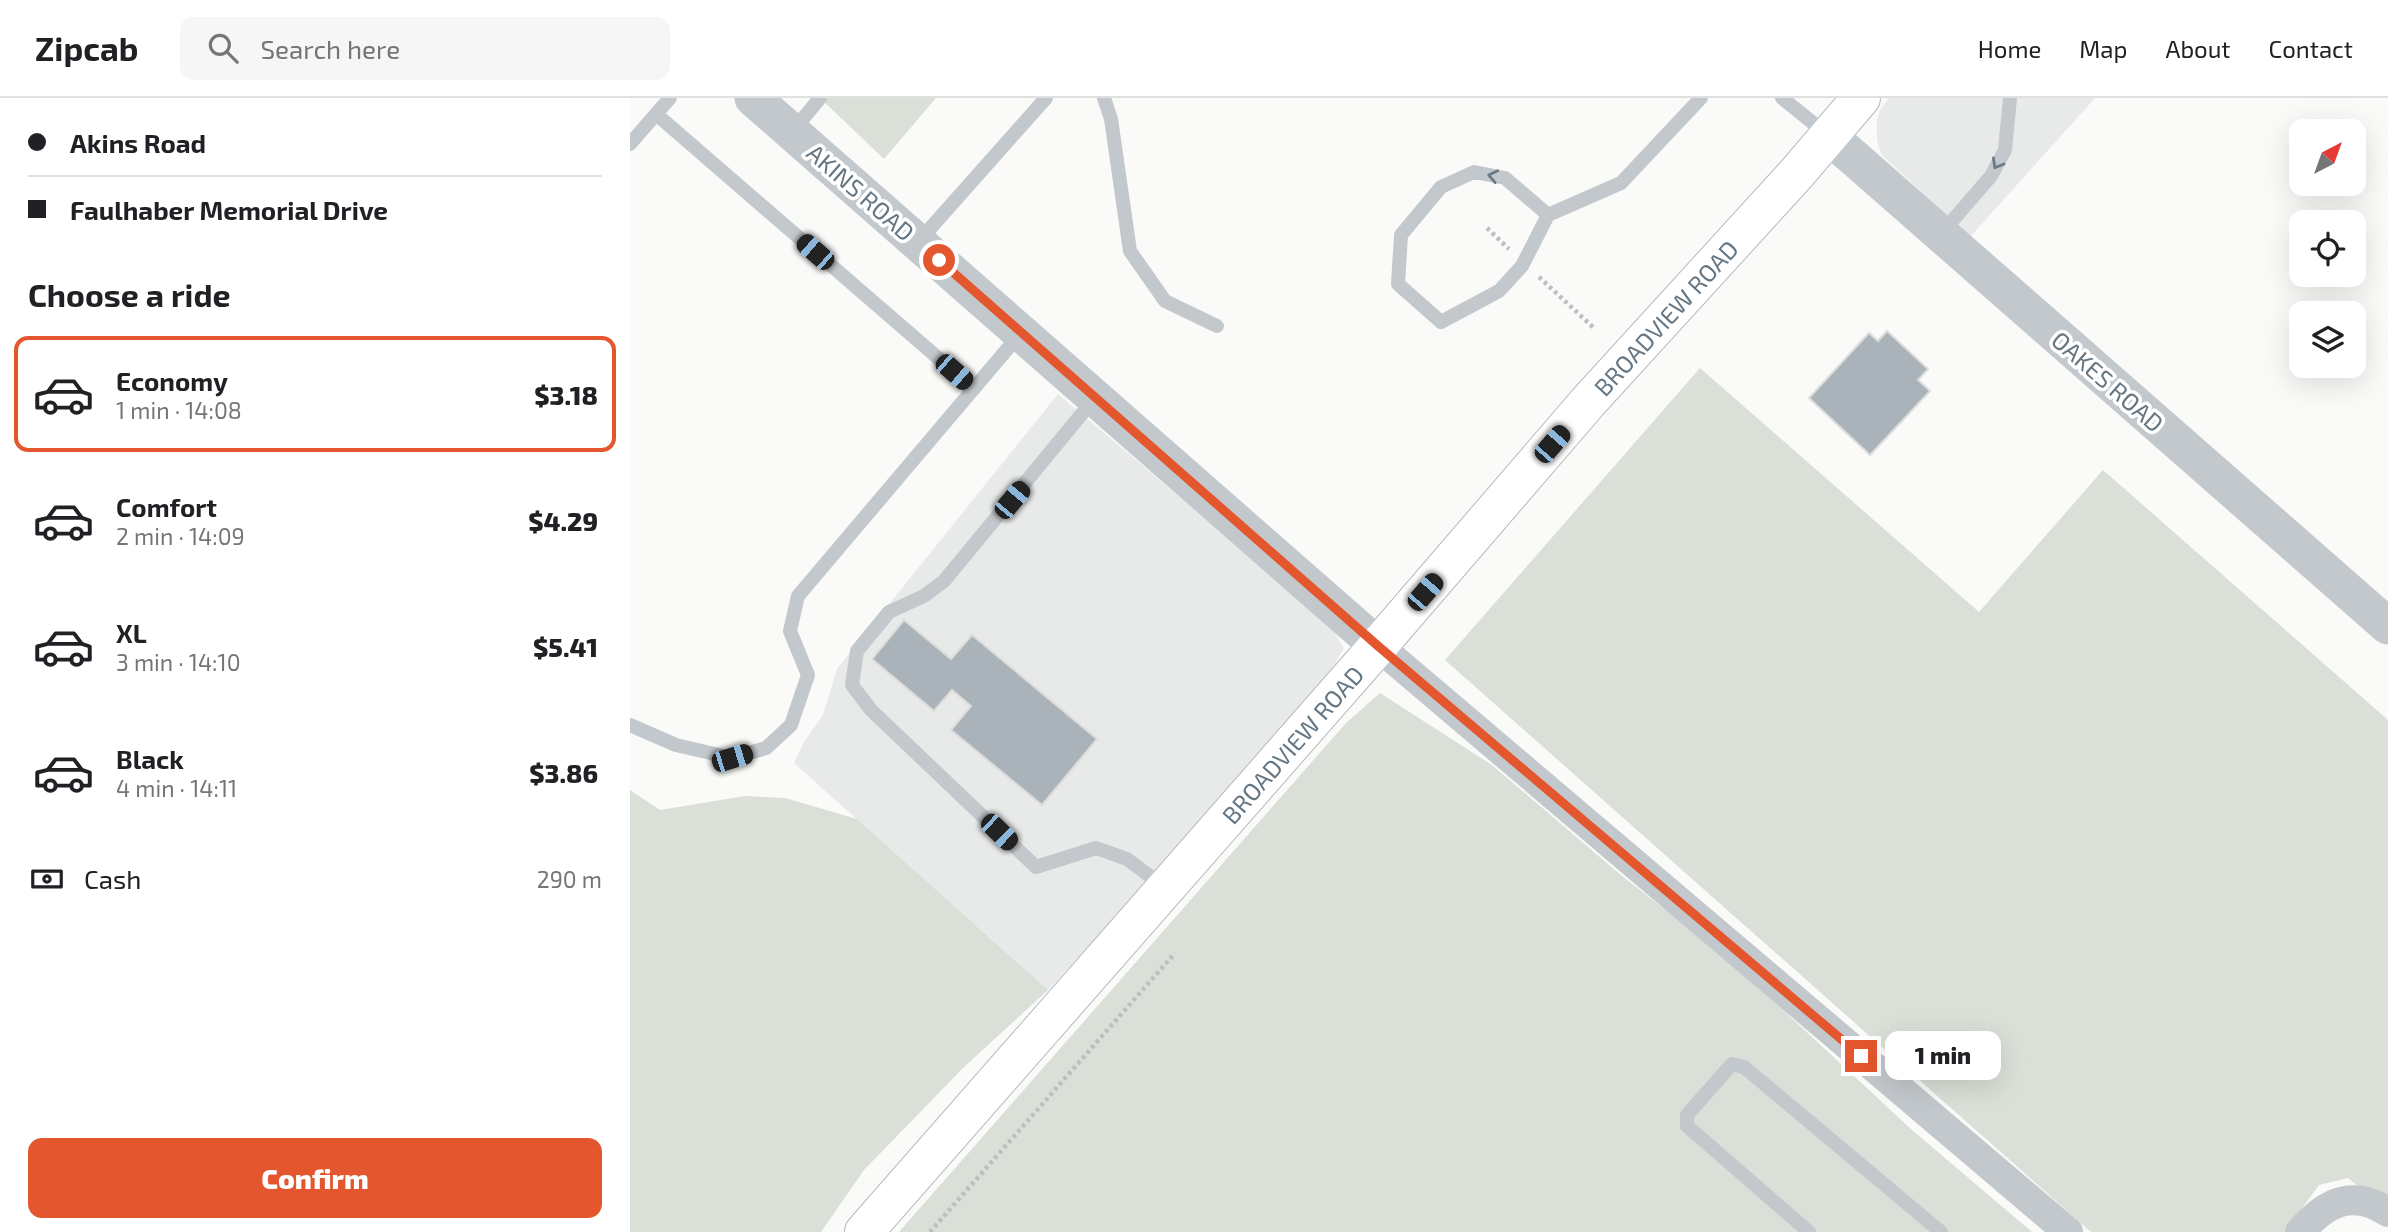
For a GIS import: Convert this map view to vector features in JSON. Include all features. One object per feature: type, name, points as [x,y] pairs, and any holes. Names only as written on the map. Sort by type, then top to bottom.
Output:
[{"type":"main road","name":"BROADVIEW ROAD","points":[[863,1232],[1378,646],[1588,402],[1861,98]]},
{"type":"street","name":"AKINS ROAD","points":[[753,98],[1378,646]]},
{"type":"street","name":"OAKES ROAD","points":[[1829,136],[2388,625]]},
{"type":"street","points":[[1378,646],[2068,1232]]},
{"type":"street","points":[[2300,1232],[2323,1210],[2338,1202],[2355,1199],[2376,1205],[2388,1212]]},
{"type":"lane","points":[[630,144],[670,98]]},
{"type":"lane","points":[[792,132],[820,98]]},
{"type":"lane","points":[[918,242],[1046,98]]},
{"type":"lane","points":[[1104,98],[1111,119],[1130,251],[1165,301],[1217,326]]},
{"type":"lane","points":[[1548,215],[1505,178],[1474,172],[1441,187],[1401,235],[1398,284],[1441,323],[1499,291],[1522,266],[1548,215],[1621,183],[1702,98]]},
{"type":"lane","points":[[1782,98],[1829,136]]},
{"type":"lane","points":[[1940,235],[1991,176],[2005,150],[2010,98]]},
{"type":"lane","points":[[656,114],[974,389]]},
{"type":"lane","points":[[630,725],[676,745],[732,758],[766,748],[791,725],[808,675],[790,631],[798,596],[1021,333]]},
{"type":"lane","points":[[1095,398],[944,581],[924,596],[889,612],[858,651],[852,685],[871,710],[1036,867],[1096,848],[1126,859],[1166,888]]},
{"type":"lane","points":[[1809,1232],[1687,1126],[1687,1115],[1732,1063],[1744,1067],[1941,1232]]},
{"type":"path","points":[[930,1232],[1175,953]]},
{"type":"shaded area","points":[[820,98],[936,98],[884,159]]},
{"type":"shaded area","points":[[1889,98],[2095,98],[1970,237],[1881,154],[1877,140],[1877,120],[1880,110]]},
{"type":"shaded area","points":[[1700,368],[1979,612],[2103,470],[2388,720],[2388,1210],[2348,1178],[2319,1185],[2285,1232],[2091,1232],[1445,660]]},
{"type":"shaded area","points":[[1058,394],[1300,599],[1334,632],[1344,648],[1323,684],[1190,837],[1048,990],[794,763],[804,742],[823,715],[837,669]]},
{"type":"shaded area","points":[[1380,693],[1492,765],[1622,876],[1726,957],[1912,1130],[2032,1232],[899,1232],[1346,723]]},
{"type":"shaded area","points":[[630,790],[660,810],[745,796],[785,798],[857,819],[1048,990],[963,1068],[864,1170],[821,1232],[630,1232]]},
{"type":"building","points":[[1887,331],[1928,369],[1918,380],[1930,391],[1870,455],[1809,398],[1869,333],[1878,341]]},
{"type":"building","points":[[904,620],[951,659],[972,635],[1097,739],[1042,805],[951,730],[971,706],[952,690],[934,711],[872,659]]},
{"type":"route","points":[[939,260],[1378,646],[1861,1056]]}]
